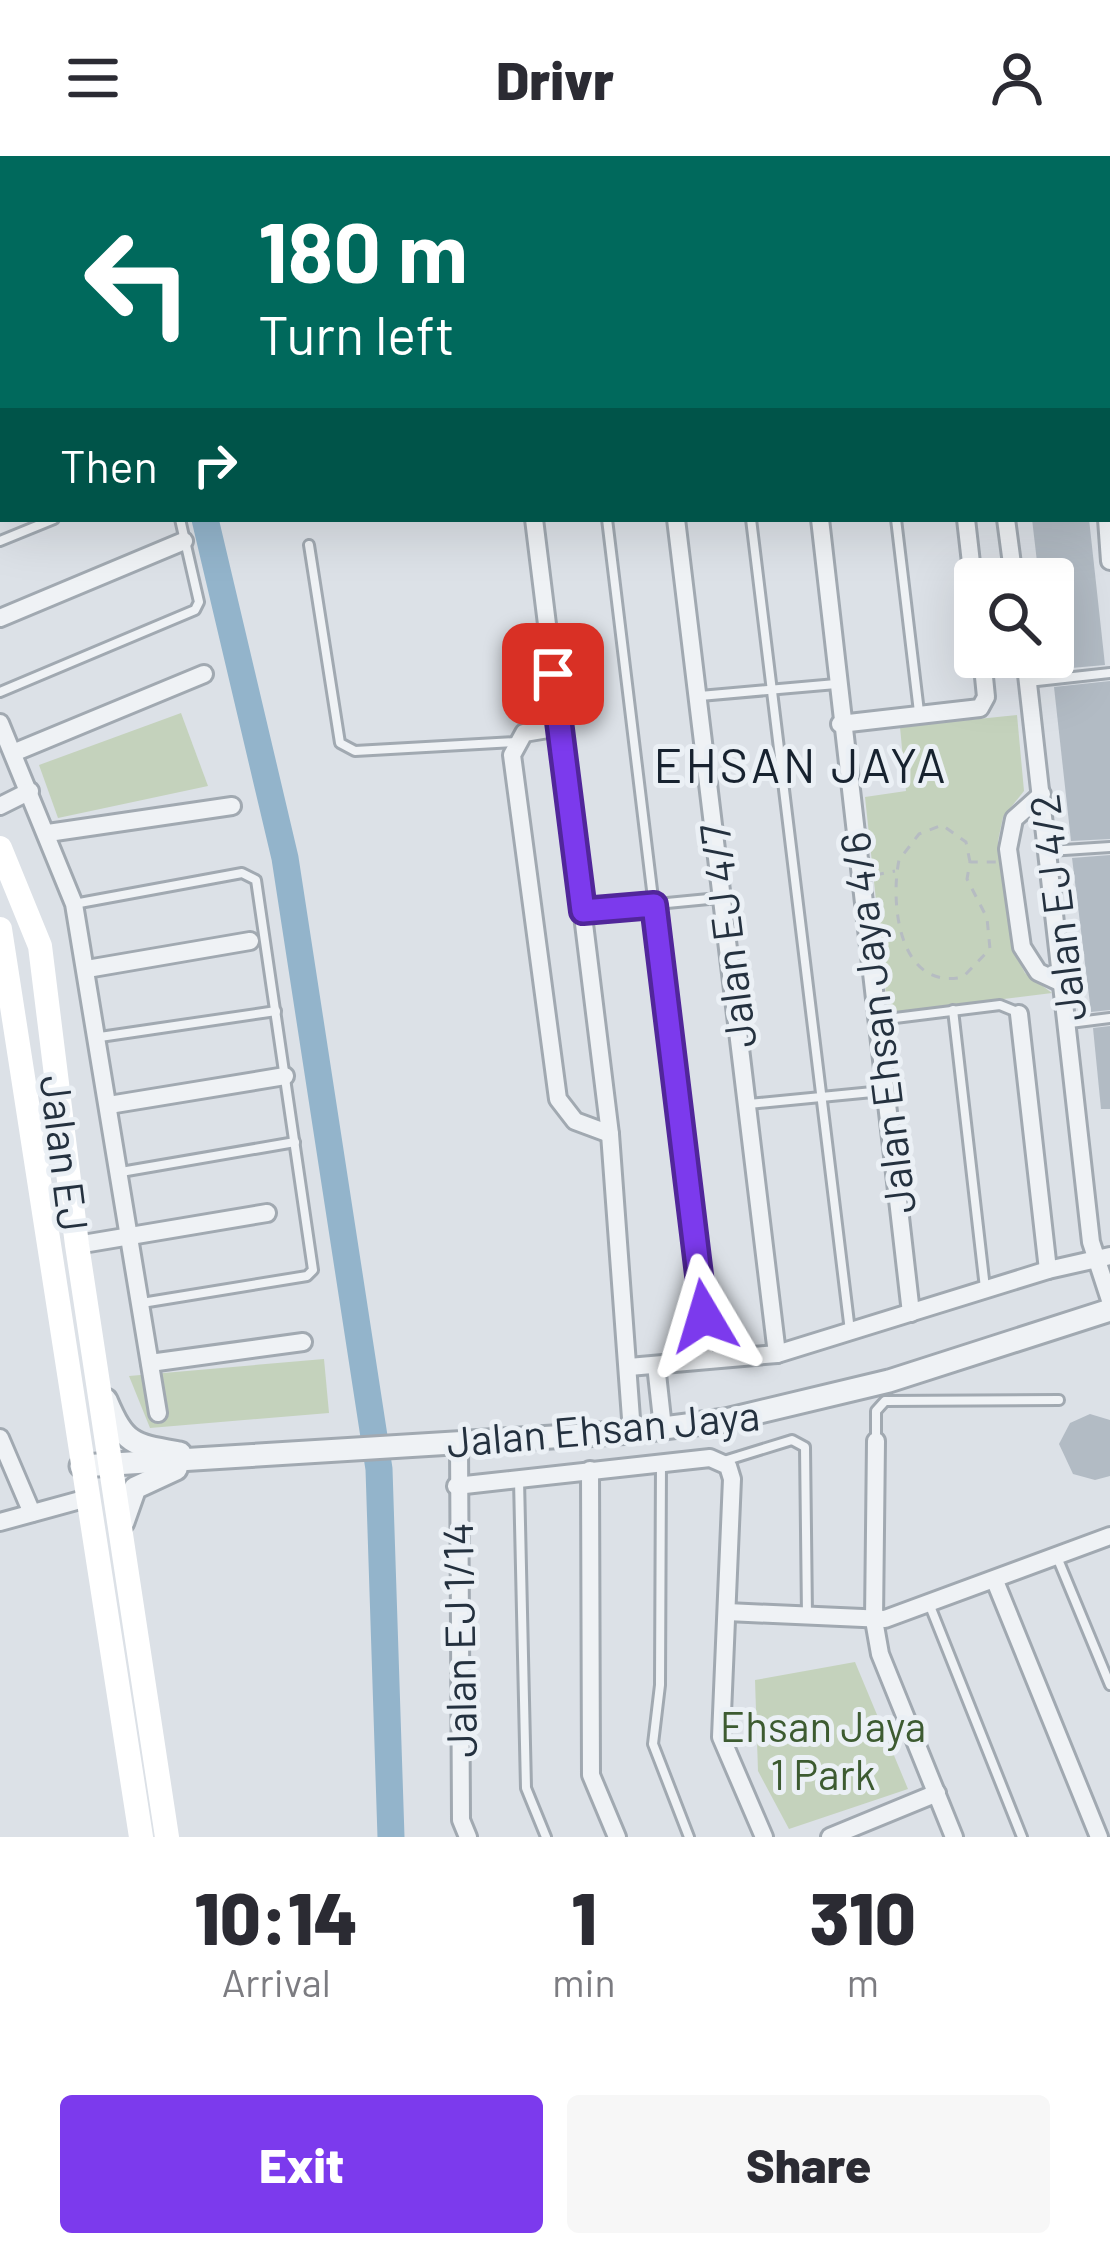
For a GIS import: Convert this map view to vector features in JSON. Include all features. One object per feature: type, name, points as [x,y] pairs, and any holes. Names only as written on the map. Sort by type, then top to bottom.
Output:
[{"type":"main road","name":"Jalan EJ","points":[[0,848],[40,946],[77,1245],[167,1837]]},
{"type":"main road","name":"Jalan EJ","points":[[0,928],[84,1498],[141,1837]]},
{"type":"street","points":[[534,522],[610,1134],[632,1432]]},
{"type":"street","name":"Jalan EJ 4/7","points":[[676,522],[776,1354]]},
{"type":"street","name":"Jalan Ehsan Jaya 4/6","points":[[820,522],[911,1313]]},
{"type":"street","points":[[966,522],[970,558]]},
{"type":"street","points":[[1006,522],[1011,558]]},
{"type":"street","points":[[1107,522],[1110,561]]},
{"type":"street","points":[[0,618],[184,541]]},
{"type":"street","points":[[13,753],[204,674]]},
{"type":"street","points":[[840,724],[984,705],[983,678]]},
{"type":"street","name":"Jalan EJ 4/2","points":[[1027,678],[1110,1300]]},
{"type":"street","points":[[0,723],[74,904],[158,1413]]},
{"type":"street","points":[[560,727],[524,733],[514,742],[558,1099],[575,1121],[610,1134]]},
{"type":"street","points":[[0,806],[29,791]]},
{"type":"street","points":[[1042,794],[1014,819],[1010,859],[1026,956],[1046,978],[1066,985]]},
{"type":"street","points":[[48,833],[232,806]]},
{"type":"street","points":[[87,969],[250,940]]},
{"type":"street","points":[[1018,1014],[1048,1270]]},
{"type":"street","points":[[109,1105],[285,1076]]},
{"type":"street","points":[[77,1245],[267,1213]]},
{"type":"street","points":[[628,1367],[776,1354],[1048,1270],[1103,1258]]},
{"type":"street","name":"Jalan Ehsan Jaya","points":[[81,1466],[663,1428],[816,1401],[1110,1310]]},
{"type":"street","points":[[150,1364],[303,1342]]},
{"type":"street","points":[[656,1365],[663,1428]]},
{"type":"street","points":[[101,1389],[120,1432],[130,1441],[209,1460]]},
{"type":"street","points":[[0,1438],[32,1513]]},
{"type":"street","points":[[876,1441],[874,1620],[880,1654],[954,1837]]},
{"type":"street","name":"Jalan EJ 1/14","points":[[459,1442],[460,1820],[468,1837]]},
{"type":"street","points":[[122,1546],[125,1505],[135,1488],[209,1460]]},
{"type":"street","points":[[456,1486],[716,1460],[732,1480],[721,1737],[764,1837]]},
{"type":"street","points":[[590,1470],[591,1775],[617,1837]]},
{"type":"street","points":[[0,1522],[84,1498]]},
{"type":"street","points":[[727,1612],[874,1620],[995,1581],[1110,1535]]},
{"type":"street","points":[[995,1581],[1100,1837]]},
{"type":"street","points":[[830,1837],[850,1833],[937,1793]]},
{"type":"lane","points":[[0,541],[47,522]]},
{"type":"lane","points":[[0,692],[195,610],[199,602],[181,522]]},
{"type":"lane","points":[[607,522],[709,1362]]},
{"type":"lane","points":[[751,522],[850,1333]]},
{"type":"lane","points":[[896,522],[919,714]]},
{"type":"lane","points":[[309,545],[340,743],[355,751],[514,742]]},
{"type":"lane","points":[[1028,682],[1110,673]]},
{"type":"lane","points":[[699,696],[836,684]]},
{"type":"lane","points":[[1049,851],[1110,847]]},
{"type":"lane","points":[[74,904],[242,873],[253,876],[276,1011],[312,1273],[140,1303]]},
{"type":"lane","points":[[583,911],[720,898]]},
{"type":"lane","points":[[877,1020],[1000,1005],[1018,1014]]},
{"type":"lane","points":[[953,1010],[986,1289]]},
{"type":"lane","points":[[98,1037],[276,1011]]},
{"type":"lane","points":[[1070,1023],[1110,1018]]},
{"type":"lane","points":[[747,1105],[884,1090]]},
{"type":"lane","points":[[120,1172],[295,1142]]},
{"type":"lane","points":[[876,1441],[880,1402],[1059,1400]]},
{"type":"lane","points":[[716,1460],[792,1440],[805,1447],[807,1617]]},
{"type":"lane","points":[[661,1463],[660,1685],[653,1744],[689,1837]]},
{"type":"lane","points":[[519,1478],[526,1789],[546,1837]]},
{"type":"lane","points":[[1057,1557],[1110,1685]]},
{"type":"lane","points":[[929,1604],[1022,1837]]},
{"type":"path","points":[[942,824],[967,842],[970,862],[967,879],[987,918],[990,949],[963,976],[939,977],[917,967],[904,946],[899,860],[920,834],[942,824]]},
{"type":"path","points":[[970,862],[1010,859]]},
{"type":"green space","points":[[181,713],[208,786],[58,818],[39,765]]},
{"type":"green space","points":[[1017,715],[1024,791],[1003,817],[998,841],[1012,948],[1025,973],[1052,993],[888,1013],[865,797],[906,791],[900,727]]},
{"type":"green space","points":[[324,1359],[329,1413],[150,1428],[129,1376]]},
{"type":"green space","name":"Ehsan Jaya 1 Park","points":[[855,1662],[908,1789],[789,1829],[758,1771],[755,1680]]},
{"type":"building","points":[[1032,522],[1089,522],[1105,665],[1074,668],[1074,558],[1037,558]]},
{"type":"building","points":[[1110,681],[1110,839],[1071,841],[1054,687]]},
{"type":"building","points":[[1110,855],[1110,1010],[1091,1012],[1072,858]]},
{"type":"building","points":[[1110,1026],[1110,1109],[1101,1109],[1093,1028]]},
{"type":"building","points":[[1090,1414],[1110,1420],[1110,1476],[1095,1480],[1073,1474],[1059,1444],[1070,1423]]},
{"type":"waterway","points":[[206,522],[285,858],[379,1469],[391,1837]]},
{"type":"district","name":"EHSAN JAYA","points":[[801,764]]},
{"type":"route","points":[[553,674],[583,911],[654,905],[704,1316]]}]
